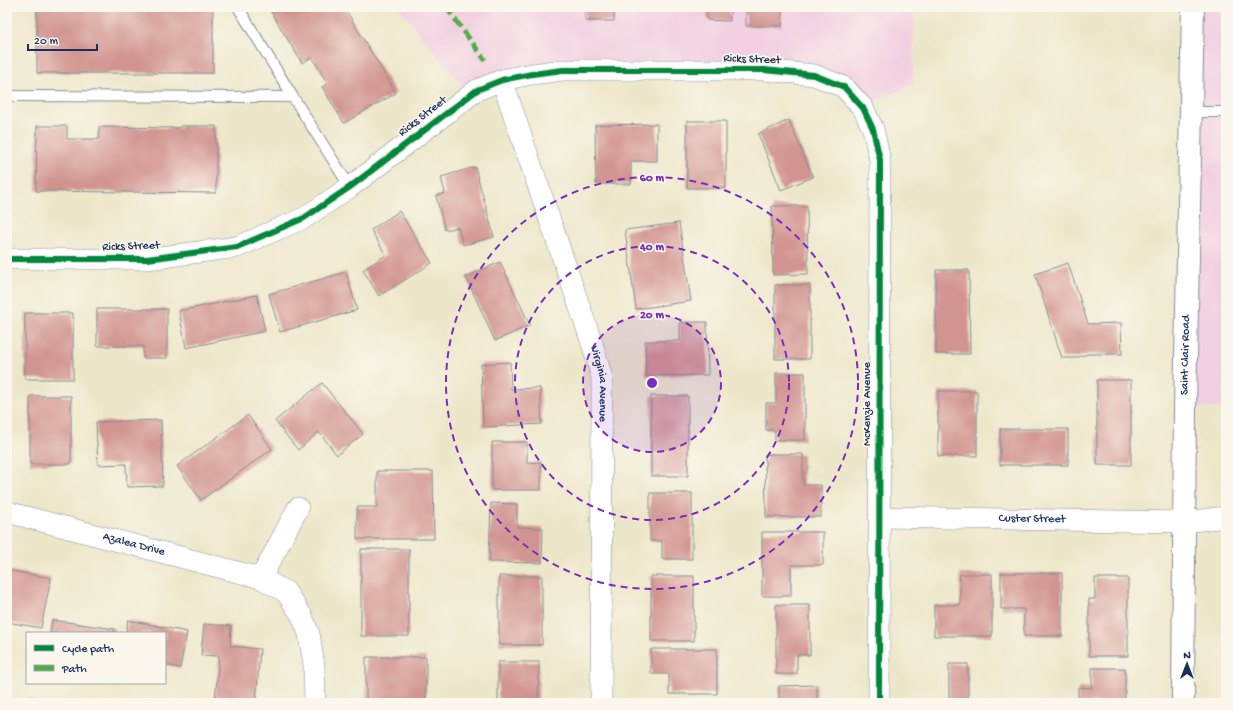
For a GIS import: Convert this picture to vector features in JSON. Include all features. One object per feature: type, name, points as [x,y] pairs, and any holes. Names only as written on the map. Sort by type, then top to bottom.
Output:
[{"type":"street","name":"Saint Clair Road","points":[[1183,703],[1184,522],[1193,7]]},
{"type":"street","name":"Ricks Street","points":[[7,259],[148,260],[237,246],[304,218],[350,187],[477,90],[502,80],[532,74],[563,70],[764,70],[814,75],[844,87],[863,108]]},
{"type":"street","name":"Virginia Avenue","points":[[502,80],[590,338],[602,378],[600,703]]},
{"type":"street","name":"McKenzie Avenue","points":[[863,108],[873,129],[880,160],[879,703]]},
{"type":"street","points":[[261,578],[298,508]]},
{"type":"street","name":"Azalea Drive","points":[[7,512],[261,578],[286,592],[302,616],[309,634],[314,665],[315,703]]},
{"type":"street","name":"Custer Street","points":[[879,517],[1184,522],[1226,517]]},
{"type":"lane","points":[[238,7],[350,187]]},
{"type":"lane","points":[[7,96],[293,97]]},
{"type":"lane","points":[[1191,112],[1226,112]]},
{"type":"shaded area","points":[[398,7],[914,7],[913,84],[863,108],[814,75],[563,70],[470,95]]},
{"type":"shaded area","points":[[1192,7],[1226,7],[1226,408],[1185,408]]},
{"type":"building","points":[[37,7],[213,7],[213,73],[37,73]]},
{"type":"building","points":[[268,7],[344,7],[396,93],[344,123],[322,87],[328,84],[312,57],[302,63]]},
{"type":"building","points":[[585,7],[614,7],[614,21],[585,21]]},
{"type":"building","points":[[707,7],[730,7],[730,21],[707,20]]},
{"type":"building","points":[[746,7],[782,7],[782,26],[746,26]]},
{"type":"building","points":[[789,120],[813,177],[781,190],[758,134]]},
{"type":"building","points":[[687,121],[726,121],[726,188],[687,188]]},
{"type":"building","points":[[657,124],[657,161],[631,161],[631,184],[596,184],[595,125]]},
{"type":"building","points":[[37,126],[67,126],[67,139],[99,139],[99,127],[180,128],[180,126],[216,126],[216,193],[36,191]]},
{"type":"building","points":[[475,167],[494,237],[463,245],[458,227],[445,230],[436,196],[445,193],[441,177]]},
{"type":"building","points":[[772,206],[807,206],[808,274],[773,275]]},
{"type":"building","points":[[399,211],[432,263],[379,296],[363,270],[386,255],[371,230]]},
{"type":"building","points":[[679,223],[691,301],[636,309],[625,230]]},
{"type":"building","points":[[500,262],[530,325],[495,341],[466,277]]},
{"type":"building","points":[[1068,263],[1088,324],[1121,323],[1122,354],[1088,354],[1075,358],[1062,358],[1035,274]]},
{"type":"building","points":[[936,270],[969,270],[970,354],[936,354]]},
{"type":"building","points":[[346,272],[357,310],[280,332],[269,294]]},
{"type":"building","points":[[775,285],[810,285],[810,359],[775,359]]},
{"type":"building","points":[[257,295],[265,331],[186,348],[179,311]]},
{"type":"building","points":[[97,309],[167,309],[167,358],[143,358],[143,346],[97,346]]},
{"type":"building","points":[[25,313],[73,313],[73,379],[25,379]]},
{"type":"building","points":[[680,322],[707,322],[708,375],[646,376],[645,341],[680,341]]},
{"type":"building","points":[[510,362],[511,389],[540,388],[542,424],[483,427],[481,364]]},
{"type":"building","points":[[776,373],[805,373],[805,440],[775,440],[775,430],[766,430],[766,403],[776,403]]},
{"type":"building","points":[[1097,380],[1131,380],[1131,465],[1097,465]]},
{"type":"building","points":[[322,383],[363,434],[337,455],[319,432],[298,450],[275,421]]},
{"type":"building","points":[[938,391],[977,391],[977,456],[938,456]]},
{"type":"building","points":[[30,396],[71,396],[71,464],[30,464]]},
{"type":"building","points":[[651,396],[688,396],[688,476],[651,476]]},
{"type":"building","points":[[248,415],[272,449],[201,500],[177,466]]},
{"type":"building","points":[[161,420],[163,486],[127,487],[126,464],[98,465],[96,422]]},
{"type":"building","points":[[1000,429],[1068,429],[1068,465],[1000,465]]},
{"type":"building","points":[[492,442],[527,442],[527,463],[541,462],[541,490],[492,490]]},
{"type":"building","points":[[765,454],[803,454],[803,485],[821,485],[821,517],[766,517]]},
{"type":"building","points":[[377,471],[433,471],[434,539],[357,539],[357,507],[377,507]]},
{"type":"building","points":[[650,493],[692,493],[692,559],[662,559],[662,541],[650,541]]},
{"type":"building","points":[[491,503],[517,504],[517,527],[543,528],[542,563],[489,562]]},
{"type":"building","points":[[762,532],[823,532],[823,565],[791,565],[791,596],[762,596]]},
{"type":"building","points":[[361,549],[409,549],[409,636],[361,636]]},
{"type":"building","points":[[7,570],[51,578],[41,628],[7,622]]},
{"type":"building","points":[[1001,573],[1062,573],[1062,636],[1024,636],[1024,609],[1001,609]]},
{"type":"building","points":[[960,574],[992,574],[992,636],[934,636],[934,605],[960,605]]},
{"type":"building","points":[[499,576],[542,576],[542,645],[499,645]]},
{"type":"building","points":[[651,576],[694,576],[694,641],[651,641]]},
{"type":"building","points":[[1095,578],[1128,578],[1128,656],[1089,656],[1089,599],[1095,599]]},
{"type":"building","points":[[776,605],[810,605],[810,655],[797,655],[797,674],[776,674]]},
{"type":"building","points":[[52,620],[115,629],[114,632],[50,632]]},
{"type":"building","points":[[128,620],[187,632],[180,668],[166,665],[166,632],[126,632]]},
{"type":"building","points":[[204,624],[231,626],[230,646],[260,649],[256,703],[215,700],[219,656],[201,655]]},
{"type":"building","points":[[651,649],[717,649],[717,694],[669,694],[669,674],[651,674]]},
{"type":"building","points":[[366,657],[426,657],[426,703],[366,703]]},
{"type":"building","points":[[498,662],[539,662],[538,703],[498,703]]},
{"type":"building","points":[[949,664],[968,664],[968,703],[949,703]]},
{"type":"building","points":[[1092,668],[1125,668],[1125,703],[1078,703],[1078,687],[1092,688]]},
{"type":"building","points":[[817,685],[817,703],[779,703],[779,686]]},
{"type":"building","points":[[27,698],[39,703],[24,703]]},
{"type":"marked path","points":[[446,7],[485,60]]},
{"type":"cycle path","points":[[7,259],[147,259],[237,247],[304,218],[350,187],[477,90],[502,80],[563,70],[764,70],[814,75],[844,87],[863,108],[873,129],[880,160],[879,703]]}]
